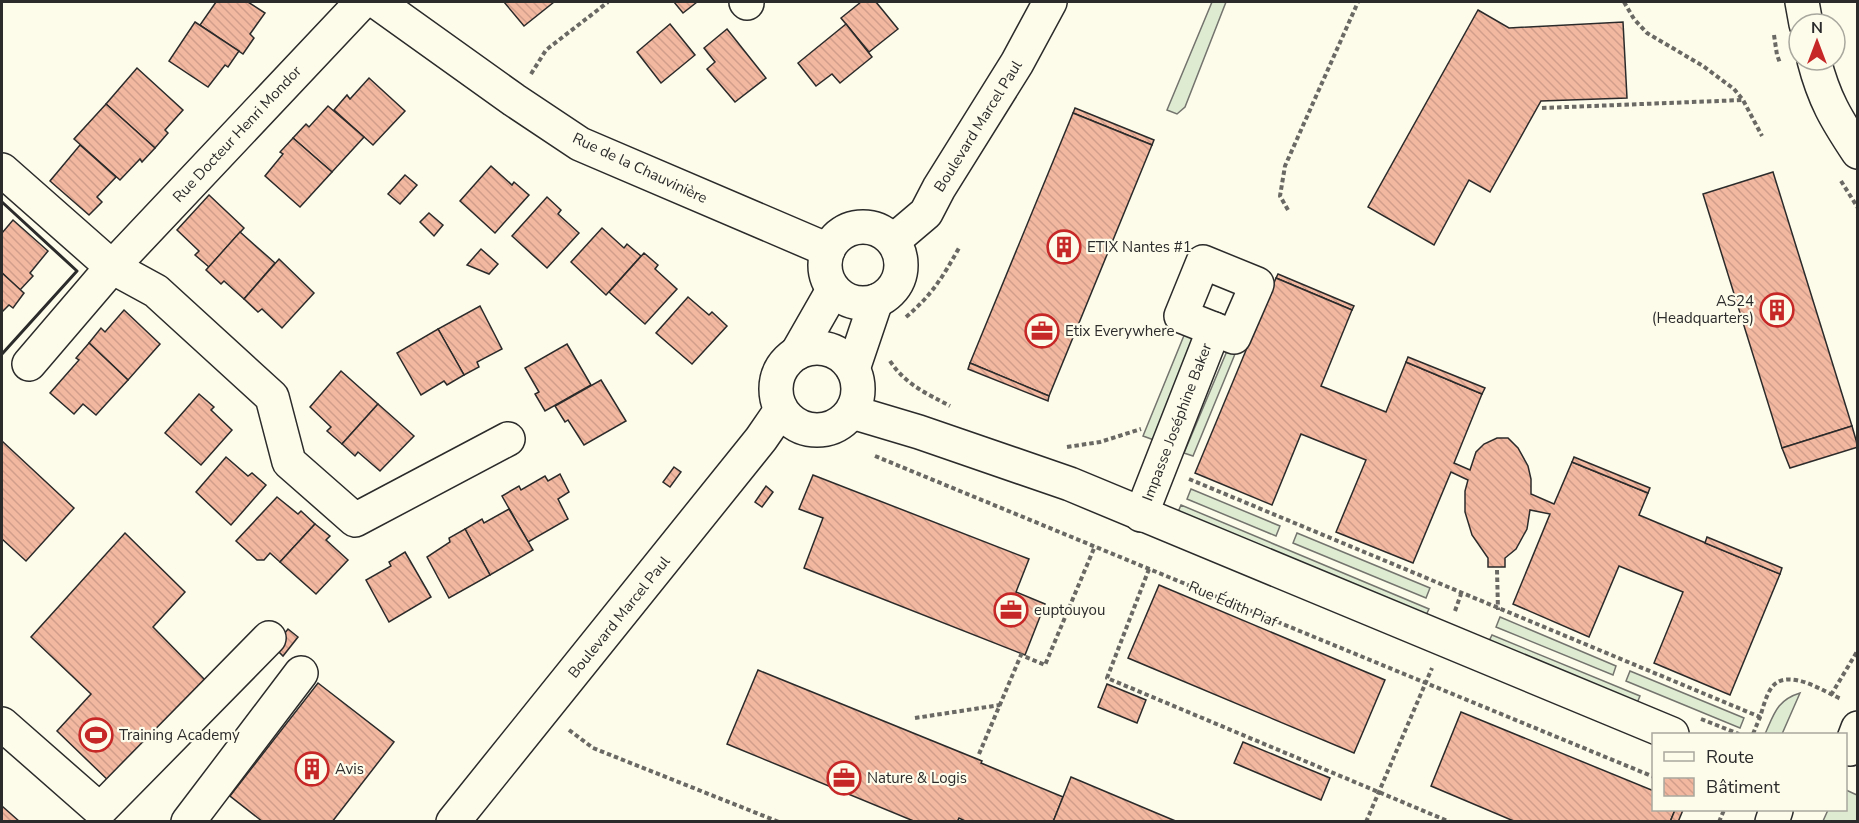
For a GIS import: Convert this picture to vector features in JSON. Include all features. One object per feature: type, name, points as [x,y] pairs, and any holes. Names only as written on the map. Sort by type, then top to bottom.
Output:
[{"type":"street","name":"Rue Docteur Henri Mondor","points":[[28,364],[112,267],[362,2]]},
{"type":"street","name":"Rue de la Chauvinière","points":[[377,2],[580,144],[828,250]]},
{"type":"street","name":"Boulevard Marcel Paul","points":[[893,241],[926,213],[939,188],[1017,63],[1050,2]]},
{"type":"street","points":[[1817,72],[1820,85],[1834,116],[1857,152]]},
{"type":"street","points":[[2,170],[112,267],[156,291],[272,397],[290,462],[355,520],[508,439]]},
{"type":"street","points":[[853,369],[888,312],[887,296],[896,286],[901,275],[902,263],[893,241],[883,232],[871,227],[858,227],[845,231],[834,239],[828,250],[825,271],[828,281],[833,290],[842,298],[865,303],[888,312]]},
{"type":"street","points":[[797,353],[833,290]]},
{"type":"street","name":"Impasse Joséphine Baker","points":[[1141,515],[1214,329]]},
{"type":"street","points":[[822,348],[834,351],[853,369],[859,390],[857,402],[852,412],[844,420],[835,427],[824,430],[824,435],[800,427],[789,420],[781,410],[776,397],[779,371],[797,353],[822,348]]},
{"type":"street","name":"Boulevard Marcel Paul","points":[[453,822],[754,448],[781,410]]},
{"type":"street","points":[[852,412],[919,432],[1070,484],[1443,639],[1684,726]]},
{"type":"street","points":[[2,724],[100,810],[269,638]]},
{"type":"street","points":[[188,822],[301,673]]},
{"type":"path","points":[[514,100],[546,50],[608,2]]},
{"type":"path","points":[[1288,210],[1280,196],[1285,166],[1358,2]]},
{"type":"path","points":[[1624,2],[1634,19],[1647,33],[1734,88],[1762,136]]},
{"type":"path","points":[[1542,108],[1743,100]]},
{"type":"path","points":[[888,312],[924,301],[937,286],[960,248]]},
{"type":"path","points":[[889,352],[889,359],[909,384],[954,408]]},
{"type":"path","points":[[1058,448],[1100,442],[1143,429]]},
{"type":"path","name":"Rue Édith Piaf","points":[[866,452],[1652,777]]},
{"type":"path","points":[[1186,478],[1498,610],[1760,717]]},
{"type":"path","points":[[979,754],[1021,655],[1046,665],[1095,546]]},
{"type":"path","points":[[1149,569],[1107,678],[1450,822]]},
{"type":"path","points":[[1497,570],[1498,610]]},
{"type":"path","points":[[1366,822],[1426,683],[1461,594]]},
{"type":"path","points":[[1831,695],[1857,650]]},
{"type":"path","points":[[1754,733],[1774,684],[1799,681],[1824,689],[1841,699]]},
{"type":"path","points":[[915,718],[1000,705]]},
{"type":"path","points":[[544,710],[593,748],[779,822]]},
{"type":"path","points":[[1684,726],[1727,733]]},
{"type":"green space","points":[[1212,2],[1226,2],[1185,107],[1177,114],[1167,110]]},
{"type":"green space","points":[[1185,333],[1196,338],[1154,440],[1143,436]]},
{"type":"green space","points":[[1227,351],[1235,354],[1193,456],[1184,453]]},
{"type":"green space","points":[[1191,489],[1280,526],[1276,536],[1187,499]]},
{"type":"green space","points":[[1181,505],[1429,609],[1426,615],[1178,512]]},
{"type":"green space","points":[[1297,533],[1430,588],[1426,598],[1293,543]]},
{"type":"green space","points":[[1500,617],[1616,666],[1613,675],[1496,627]]},
{"type":"green space","points":[[1492,635],[1640,696],[1637,703],[1489,641]]},
{"type":"green space","points":[[1630,671],[1744,718],[1740,728],[1626,681]]},
{"type":"green space","points":[[1800,693],[1782,733],[1765,733],[1781,704]]},
{"type":"green space","points":[[1847,790],[1857,795],[1857,821],[1823,821],[1828,811],[1847,811]]},
{"type":"building","points":[[216,2],[248,2],[265,13],[250,34],[254,38],[243,54],[200,25]]},
{"type":"building","points":[[504,2],[554,2],[524,26]]},
{"type":"building","points":[[674,2],[697,2],[683,13]]},
{"type":"building","points":[[861,2],[876,2],[898,29],[869,52],[841,18]]},
{"type":"building","points":[[1478,10],[1509,28],[1623,22],[1627,98],[1541,101],[1490,192],[1469,180],[1434,245],[1368,207]]},
{"type":"building","points":[[195,22],[239,51],[228,67],[225,65],[208,87],[169,61]]},
{"type":"building","points":[[670,24],[695,55],[661,83],[637,52]]},
{"type":"building","points":[[846,24],[872,57],[840,83],[832,74],[816,86],[798,63]]},
{"type":"building","points":[[727,29],[766,78],[735,102],[707,69],[715,62],[704,48]]},
{"type":"building","points":[[137,68],[183,110],[165,130],[168,133],[155,148],[106,104]]},
{"type":"building","points":[[369,78],[405,111],[373,145],[334,110],[347,95],[350,99]]},
{"type":"building","points":[[106,104],[155,148],[142,162],[140,159],[120,180],[74,139]]},
{"type":"building","points":[[328,106],[364,137],[332,172],[293,138],[306,124],[309,127]]},
{"type":"building","points":[[1075,108],[1154,140],[1152,145],[1073,113]]},
{"type":"building","name":"ETIX Nantes #1","points":[[1073,113],[1152,145],[1049,396],[970,363]]},
{"type":"building","points":[[293,138],[332,172],[300,207],[265,176],[283,154],[280,152]]},
{"type":"building","points":[[80,145],[116,177],[97,197],[102,202],[89,215],[50,181]]},
{"type":"building","points":[[491,166],[512,185],[514,182],[529,195],[495,233],[460,201]]},
{"type":"building","name":"AS24 (Headquarters)","points":[[1773,172],[1852,426],[1782,448],[1703,194]]},
{"type":"building","points":[[405,175],[417,185],[400,204],[388,194]]},
{"type":"building","points":[[209,195],[244,228],[209,267],[195,255],[199,251],[177,230]]},
{"type":"building","points":[[547,197],[561,210],[558,214],[579,233],[547,268],[512,236]]},
{"type":"building","points":[[429,213],[443,225],[434,236],[420,222]]},
{"type":"building","points":[[13,220],[48,251],[30,273],[33,276],[20,290],[2,273],[2,233]]},
{"type":"building","points":[[602,228],[624,248],[627,244],[641,256],[606,295],[571,262]]},
{"type":"building","points":[[240,232],[275,263],[244,299],[224,281],[221,284],[206,270]]},
{"type":"building","points":[[481,249],[498,264],[489,274],[467,265]]},
{"type":"building","points":[[644,253],[658,265],[655,269],[677,289],[645,324],[609,292]]},
{"type":"building","points":[[279,259],[314,293],[282,328],[262,309],[258,312],[244,299]]},
{"type":"building","points":[[2,273],[24,293],[13,308],[9,305],[2,312]]},
{"type":"building","points":[[1278,274],[1354,306],[1352,310],[1276,278]]},
{"type":"building","points":[[1276,278],[1352,310],[1321,386],[1386,412],[1406,362],[1482,394],[1454,463],[1470,470],[1476,452],[1484,444],[1497,438],[1508,438],[1518,448],[1528,466],[1531,494],[1554,504],[1572,462],[1648,493],[1639,515],[1780,574],[1730,695],[1654,663],[1683,592],[1619,566],[1589,637],[1513,604],[1550,514],[1530,510],[1527,529],[1516,549],[1505,558],[1505,567],[1488,567],[1488,558],[1472,535],[1465,512],[1465,491],[1468,480],[1451,472],[1413,563],[1336,532],[1366,460],[1301,434],[1272,505],[1195,473]]},
{"type":"building","points":[[688,297],[709,315],[712,312],[727,326],[692,364],[656,333]]},
{"type":"building","points":[[480,306],[502,349],[477,362],[479,367],[464,375],[438,329]]},
{"type":"building","points":[[124,310],[160,344],[128,380],[89,343],[101,328],[105,332]]},
{"type":"building","points":[[438,329],[464,375],[447,385],[444,381],[421,395],[397,353]]},
{"type":"building","points":[[89,343],[128,380],[96,415],[83,404],[74,414],[50,393],[79,360],[76,358]]},
{"type":"building","points":[[567,344],[591,385],[545,411],[535,394],[539,392],[525,368]]},
{"type":"building","points":[[1408,357],[1485,388],[1482,394],[1406,362]]},
{"type":"building","points":[[970,363],[1049,396],[1048,401],[968,369]]},
{"type":"building","points":[[341,371],[378,404],[342,444],[327,431],[331,427],[310,407]]},
{"type":"building","points":[[601,380],[626,421],[584,445],[568,420],[565,422],[555,406]]},
{"type":"building","points":[[199,394],[214,407],[211,410],[232,430],[201,465],[165,433]]},
{"type":"building","points":[[378,404],[414,436],[380,471],[358,452],[355,456],[342,444]]},
{"type":"building","points":[[1852,426],[1858,447],[1790,468],[1782,448]]},
{"type":"building","points":[[2,441],[74,508],[26,561],[2,539]]},
{"type":"building","points":[[226,457],[248,476],[252,473],[266,485],[231,525],[196,492]]},
{"type":"building","points":[[1574,457],[1650,488],[1648,493],[1572,462]]},
{"type":"building","points":[[674,467],[681,472],[670,487],[663,482]]},
{"type":"building","points":[[560,474],[569,492],[558,499],[568,519],[528,542],[502,496],[519,486],[521,490],[545,476],[548,481]]},
{"type":"building","points":[[813,475],[1029,559],[1016,592],[1045,604],[1025,655],[804,568],[823,518],[799,509]]},
{"type":"building","points":[[766,486],[773,492],[762,507],[755,502]]},
{"type":"building","points":[[277,497],[298,514],[301,511],[315,524],[280,562],[270,553],[264,560],[257,560],[236,541]]},
{"type":"building","points":[[509,509],[533,550],[490,575],[465,529],[482,519],[484,523]]},
{"type":"building","points":[[315,524],[330,536],[326,540],[348,560],[316,594],[280,562]]},
{"type":"building","points":[[465,529],[490,575],[449,598],[427,557],[450,542],[449,538]]},
{"type":"building","points":[[125,533],[185,592],[153,627],[206,681],[113,785],[57,731],[91,694],[31,637]]},
{"type":"building","points":[[1707,537],[1782,568],[1780,574],[1705,543]]},
{"type":"building","points":[[405,552],[431,597],[389,622],[366,580],[391,566],[389,562]]},
{"type":"building","points":[[1159,585],[1385,680],[1354,753],[1128,658]]},
{"type":"building","points":[[288,629],[298,637],[283,656],[274,647]]},
{"type":"building","points":[[758,670],[982,761],[981,763],[1063,797],[1053,822],[967,822],[959,818],[957,822],[916,822],[727,744]]},
{"type":"building","name":"Avis","points":[[318,683],[394,742],[332,822],[263,822],[230,796]]},
{"type":"building","points":[[1107,684],[1146,700],[1137,723],[1098,707]]},
{"type":"building","points":[[1461,712],[1652,790],[1652,811],[1675,811],[1670,822],[1516,822],[1431,786]]},
{"type":"building","points":[[1243,742],[1330,778],[1321,800],[1234,763]]},
{"type":"building","points":[[1071,777],[1154,812],[1178,822],[1053,822]]},
{"type":"building","points":[[2,806],[20,822],[2,822]]},
{"type":"building","points":[[1675,811],[1683,811],[1678,822],[1670,822]]},
{"type":"wall","points":[[2,202],[77,271],[2,354]]},
{"type":"place","name":"ETIX Nantes #1","points":[[1064,247]]},
{"type":"place","name":"AS24 (Headquarters)","points":[[1777,310]]},
{"type":"place","name":"Etix Everywhere","points":[[1042,331]]},
{"type":"place","name":"euptouyou","points":[[1011,610]]},
{"type":"place","name":"Training Academy","points":[[96,735]]},
{"type":"place","name":"Avis","points":[[312,769]]},
{"type":"place","name":"Nature & Logis","points":[[844,778]]}]
